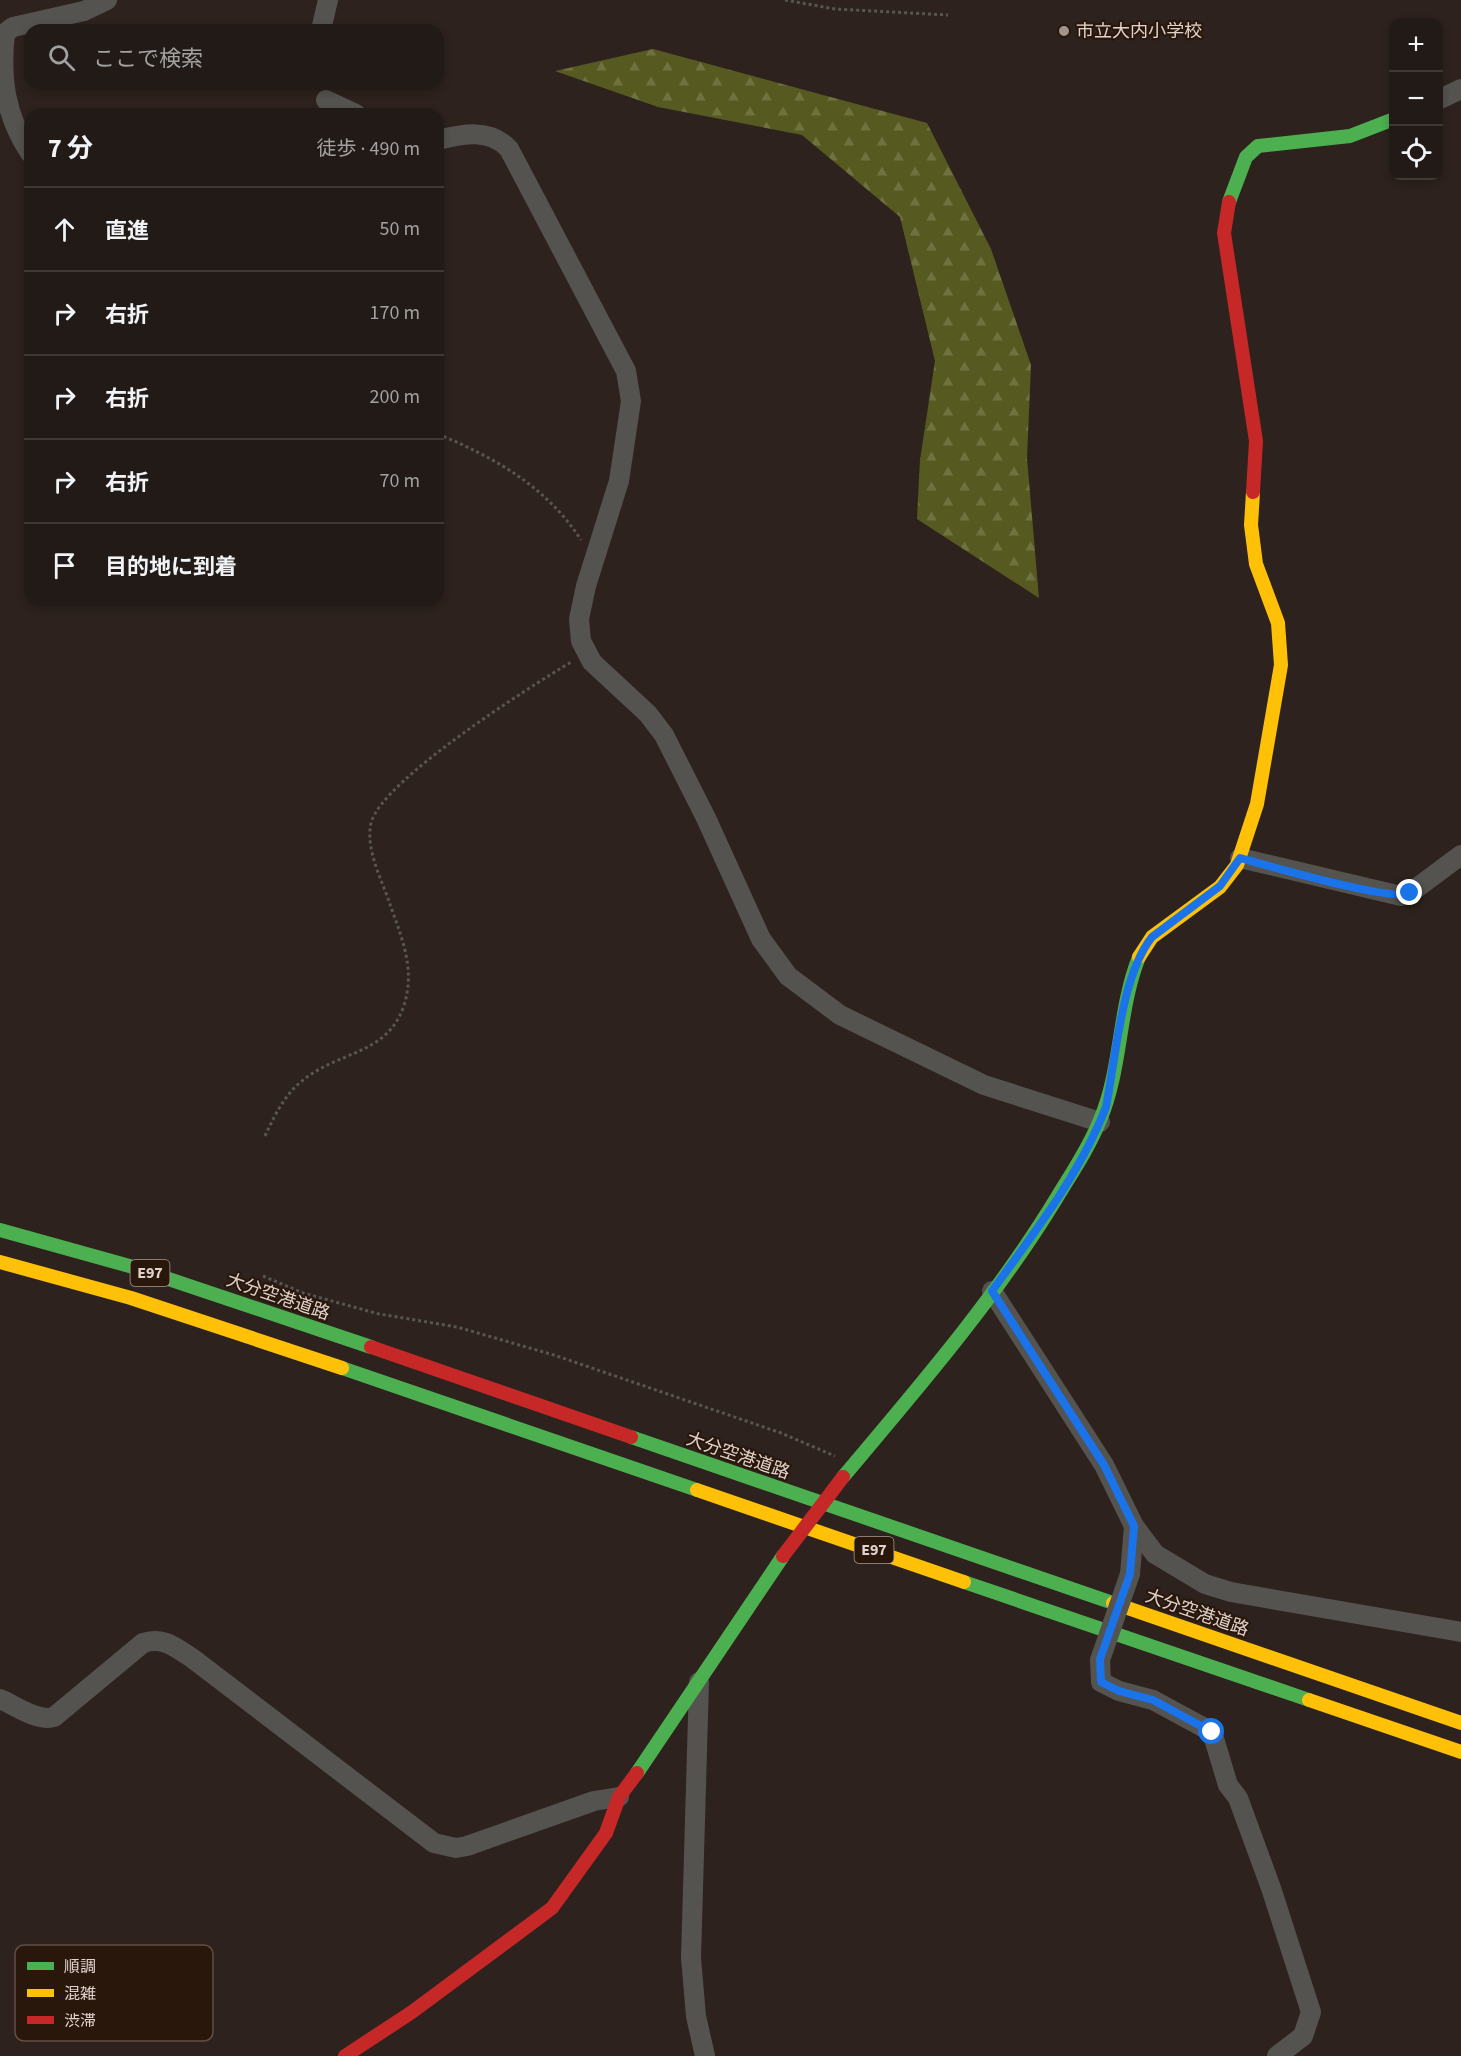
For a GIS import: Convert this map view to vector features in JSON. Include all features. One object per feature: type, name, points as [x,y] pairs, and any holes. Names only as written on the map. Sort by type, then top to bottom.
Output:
[{"type":"main road","points":[[345,2056],[412,2012],[552,1908],[606,1833],[619,1797],[666,1733],[783,1556],[992,1291],[1055,1204],[1100,1122],[1106,1107],[1131,977],[1144,947],[1152,937],[1220,886],[1240,858],[1257,804],[1281,665],[1278,623],[1256,564],[1251,525],[1256,441],[1224,233],[1230,195],[1246,157],[1258,146],[1312,142],[1350,136],[1389,121]]},
{"type":"main road","name":"大分空港道路","points":[[0,1230],[132,1267],[298,1322],[1461,1723]]},
{"type":"main road","name":"E97","points":[[0,1262],[131,1298],[287,1349],[1461,1752]]},
{"type":"street","points":[[26,24],[84,11],[107,0]]},
{"type":"street","points":[[322,24],[328,0]]},
{"type":"street","points":[[24,25],[13,27],[5,33],[0,68],[3,104],[24,142]]},
{"type":"street","points":[[1443,98],[1461,89]]},
{"type":"street","points":[[324,99],[343,108]]},
{"type":"street","points":[[444,139],[474,133],[497,139],[510,149],[626,371],[631,401],[619,481],[594,562],[579,619],[579,632],[585,653],[648,714],[664,735],[706,818],[761,939],[788,976],[840,1015],[984,1085],[1100,1122]]},
{"type":"street","points":[[1240,858],[1401,896],[1410,893],[1461,855]]},
{"type":"street","points":[[992,1291],[1104,1465],[1134,1526],[1155,1554],[1205,1584],[1231,1592],[1461,1632]]},
{"type":"street","points":[[1134,1526],[1130,1574],[1100,1659],[1101,1682],[1119,1691],[1153,1700],[1212,1732],[1228,1785],[1238,1798],[1271,1888],[1311,2012],[1303,2036],[1277,2056]]},
{"type":"street","points":[[0,1699],[36,1715],[48,1719],[54,1718],[143,1643],[152,1640],[162,1641],[192,1658],[434,1844],[456,1848],[467,1846],[594,1801],[619,1797]]},
{"type":"street","points":[[699,1681],[691,1958],[696,2016],[705,2056]]},
{"type":"path","points":[[786,0],[835,9],[948,15]]},
{"type":"path","points":[[444,437],[478,451],[542,492],[563,515],[594,562]]},
{"type":"path","points":[[265,1136],[290,1092],[309,1075],[382,1040],[403,1008],[409,984],[409,958],[373,854],[371,824],[376,811],[402,783],[494,710],[585,653]]},
{"type":"path","points":[[263,1276],[303,1293],[379,1314],[457,1327],[554,1354],[828,1451],[847,1473]]},
{"type":"green space","points":[[653,49],[927,123],[991,249],[1031,365],[1027,458],[1039,598],[917,519],[920,460],[935,361],[900,217],[802,135],[658,107],[555,71]]},
{"type":"traffic: fast","points":[[1229,202],[1246,157],[1258,146],[1350,136],[1389,121]]},
{"type":"traffic: fast","points":[[843,1477],[927,1376],[1008,1272],[1085,1151],[1107,1100],[1127,998],[1139,957]]},
{"type":"traffic: fast","points":[[0,1230],[133,1267],[371,1347]]},
{"type":"traffic: fast","points":[[342,1368],[697,1490]]},
{"type":"traffic: fast","points":[[631,1437],[1113,1603]]},
{"type":"traffic: fast","points":[[637,1773],[783,1556]]},
{"type":"traffic: fast","points":[[964,1582],[1309,1700]]},
{"type":"traffic: slow","points":[[1139,957],[1152,937],[1220,887],[1237,865],[1257,804],[1281,665],[1278,623],[1256,564],[1251,525],[1253,492]]},
{"type":"traffic: slow","points":[[0,1262],[131,1298],[342,1368]]},
{"type":"traffic: slow","points":[[697,1490],[964,1582]]},
{"type":"traffic: slow","points":[[1113,1603],[1461,1723]]},
{"type":"traffic: slow","points":[[1309,1700],[1461,1752]]},
{"type":"traffic: jam","points":[[1229,202],[1224,233],[1256,441],[1253,492]]},
{"type":"traffic: jam","points":[[371,1347],[631,1437]]},
{"type":"traffic: jam","points":[[783,1556],[843,1477]]},
{"type":"traffic: jam","points":[[345,2056],[412,2012],[552,1908],[606,1833],[619,1797],[637,1773]]},
{"type":"place","name":"市立大内小学校","points":[[1064,31]]},
{"type":"route","points":[[1212,1732],[1153,1700],[1119,1691],[1101,1682],[1100,1659],[1130,1574],[1134,1526],[1104,1465],[992,1291],[1055,1204],[1100,1122],[1106,1107],[1131,977],[1144,947],[1152,937],[1203,902],[1220,886],[1240,858],[1401,896],[1410,893]]}]
